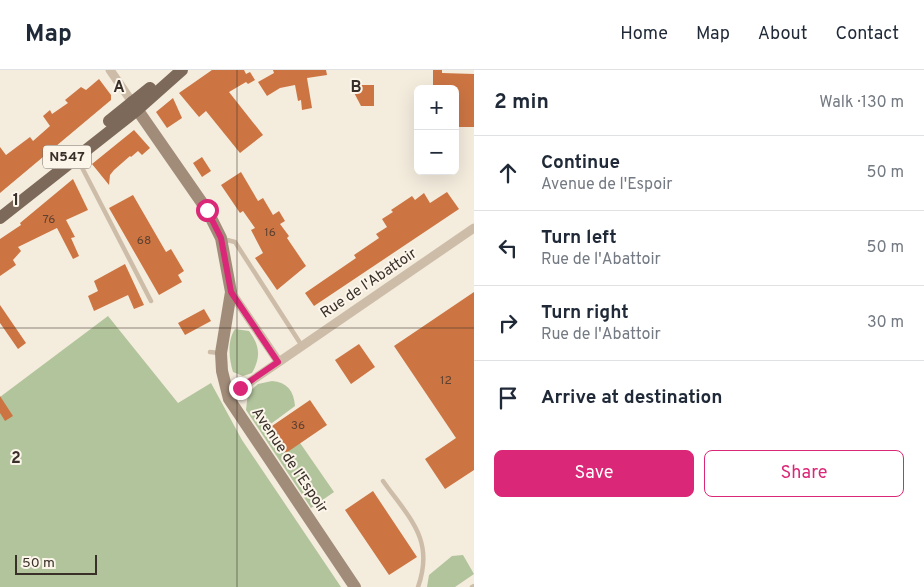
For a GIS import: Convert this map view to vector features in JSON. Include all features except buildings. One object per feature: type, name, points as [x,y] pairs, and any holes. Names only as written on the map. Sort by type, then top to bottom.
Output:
[{"type":"main road","name":"N547","points":[[135,106],[171,70]]},
{"type":"main road","name":"N547","points":[[0,218],[135,106],[182,70]]},
{"type":"main road","name":"N547","points":[[0,210],[75,155]]},
{"type":"street","points":[[110,70],[135,106]]},
{"type":"street","name":"Avenue de l'Espoir","points":[[135,106],[207,210],[221,238],[231,292],[215,352],[222,370],[229,399],[355,587]]},
{"type":"street","name":"Rue de l'Abattoir","points":[[240,388],[474,228]]},
{"type":"street","points":[[231,292],[278,362]]},
{"type":"lane","points":[[75,155],[151,300]]},
{"type":"lane","points":[[221,238],[235,242],[302,346]]},
{"type":"lane","points":[[383,481],[420,534],[424,560],[418,587]]},
{"type":"green space","points":[[108,316],[178,403],[211,383],[242,440],[341,587],[0,587],[0,397]]},
{"type":"green space","points":[[235,329],[249,331],[258,352],[257,362],[252,373],[243,376],[233,372],[230,361],[229,350],[232,334]]},
{"type":"green space","points":[[272,381],[282,383],[289,388],[295,406],[268,426],[285,450],[298,440],[334,492],[311,508],[246,410],[248,393],[258,384]]},
{"type":"green space","points":[[463,555],[474,574],[455,587],[427,587],[429,575],[452,556]]},
{"type":"route","points":[[207,210],[221,238],[226,256],[231,292],[278,362],[240,388]]}]
